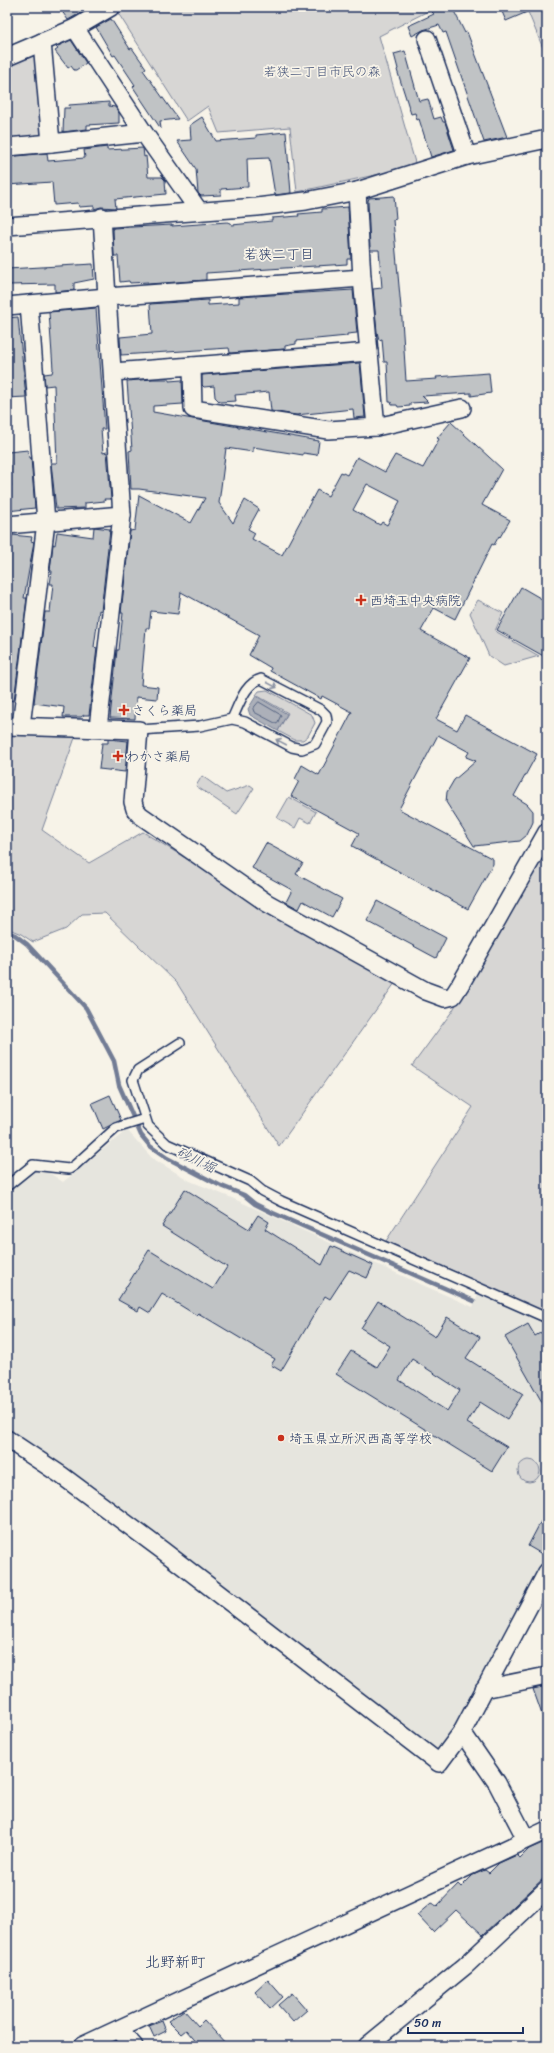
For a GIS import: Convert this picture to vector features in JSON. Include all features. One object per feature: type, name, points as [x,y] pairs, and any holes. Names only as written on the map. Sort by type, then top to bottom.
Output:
[{"type":"street","points":[[7,56],[75,28],[111,7]]},
{"type":"street","points":[[75,28],[144,133],[198,211]]},
{"type":"street","points":[[427,39],[467,156]]},
{"type":"street","points":[[42,42],[51,143]]},
{"type":"street","points":[[7,147],[144,133]]},
{"type":"street","points":[[7,226],[306,201],[357,191],[467,156],[547,139]]},
{"type":"street","points":[[357,191],[362,278],[376,427]]},
{"type":"street","points":[[98,728],[122,514],[102,217]]},
{"type":"street","points":[[7,306],[362,278]]},
{"type":"street","points":[[30,304],[46,522],[14,726],[139,730],[133,802],[135,809],[140,815],[267,903],[300,923],[426,991],[445,998],[453,996],[460,985],[547,832]]},
{"type":"street","points":[[113,372],[369,352]]},
{"type":"street","points":[[192,366],[193,409],[328,430],[376,427],[462,408]]},
{"type":"street","points":[[7,526],[122,514]]},
{"type":"street","points":[[7,1439],[93,1498],[439,1763],[462,1732],[547,1572]]},
{"type":"street","points":[[484,1689],[547,1676]]},
{"type":"street","points":[[462,1732],[499,1786],[526,1839]]},
{"type":"street","points":[[82,2046],[547,1830]]},
{"type":"street","points":[[368,2046],[465,1966],[547,1889]]},
{"type":"street","points":[[119,2030],[134,2046]]},
{"type":"lane","points":[[139,730],[200,726],[232,719],[244,722],[292,747],[302,749],[314,744],[327,722],[326,715],[321,710],[261,679],[254,680],[249,685],[232,719]]},
{"type":"lane","points":[[180,1043],[138,1070],[133,1080],[143,1120],[153,1132],[167,1144],[250,1182],[262,1191],[281,1201],[547,1318]]},
{"type":"lane","points":[[7,1186],[33,1166],[69,1169],[116,1128],[143,1120]]},
{"type":"shaded area","name":"埼玉県立所沢西高等学校","points":[[127,1130],[152,1158],[190,1181],[232,1198],[473,1307],[478,1294],[547,1322],[547,1560],[478,1692],[435,1756],[7,1432],[7,1193],[36,1169],[45,1170],[63,1182]]},
{"type":"green space","name":"若狭二丁目市民の森","points":[[133,7],[436,7],[379,36],[416,166],[297,192],[290,127],[219,133],[208,106],[187,121],[118,13]]},
{"type":"green space","points":[[526,7],[547,7],[547,58]]},
{"type":"green space","points":[[32,51],[37,55],[43,132],[39,138],[7,141],[7,61]]},
{"type":"green space","points":[[478,600],[503,613],[495,631],[539,656],[504,666],[489,656],[470,613]]},
{"type":"green space","points":[[267,690],[312,715],[315,723],[308,736],[303,740],[295,740],[278,731],[288,713],[256,695],[259,691]]},
{"type":"green space","points":[[7,735],[76,735],[42,830],[89,863],[143,832],[296,926],[395,983],[279,1146],[177,983],[105,913],[82,914],[66,929],[33,942],[21,934],[7,928]]},
{"type":"green space","points":[[202,776],[226,793],[250,785],[254,788],[237,814],[196,786]]},
{"type":"green space","points":[[289,797],[316,812],[310,823],[300,818],[295,828],[277,818]]},
{"type":"green space","points":[[547,833],[547,1313],[386,1241],[473,1107],[412,1066],[453,1010]]},
{"type":"green space","points":[[529,1460],[537,1463],[540,1471],[537,1479],[529,1482],[521,1479],[518,1471],[521,1463]]},
{"type":"water","points":[[256,696],[287,714],[278,731],[250,715],[248,709]]},
{"type":"building","points":[[59,7],[91,7],[68,20]]},
{"type":"building","points":[[444,7],[452,7],[465,33],[467,32],[507,137],[484,142],[446,32],[443,33],[439,25],[423,30],[412,36],[408,26],[434,14],[432,12]]},
{"type":"building","points":[[500,7],[539,7],[506,21]]},
{"type":"building","points":[[111,19],[130,49],[132,48],[146,68],[143,70],[178,119],[160,121],[161,129],[133,87],[135,85],[115,55],[113,56],[96,27]]},
{"type":"building","points":[[71,40],[86,63],[76,70],[74,70],[71,66],[68,68],[55,51],[58,49],[56,47]]},
{"type":"building","points":[[405,51],[419,101],[428,99],[434,119],[441,117],[443,122],[445,122],[454,150],[431,157],[419,119],[417,120],[415,113],[411,114],[397,70],[394,54]]},
{"type":"building","points":[[109,102],[109,106],[115,107],[119,113],[119,123],[87,125],[87,129],[63,132],[64,108],[70,108],[69,105]]},
{"type":"building","points":[[202,117],[216,141],[256,138],[256,135],[286,132],[291,193],[275,195],[269,158],[247,159],[248,187],[221,189],[221,195],[201,196],[198,193],[196,169],[177,141],[191,140],[190,125]]},
{"type":"building","points":[[107,147],[107,150],[143,148],[144,157],[146,156],[148,177],[162,177],[165,180],[166,194],[115,199],[116,208],[101,207],[94,209],[94,206],[79,207],[78,203],[54,205],[52,182],[7,185],[7,157],[47,153],[48,161],[85,158],[84,150]]},
{"type":"building","points":[[394,196],[396,219],[393,220],[406,381],[489,373],[491,393],[471,396],[471,393],[422,396],[428,402],[410,403],[410,406],[398,407],[397,405],[392,405],[391,402],[389,402],[387,362],[384,362],[382,339],[379,340],[377,332],[373,289],[382,288],[379,250],[370,250],[368,201],[369,198]]},
{"type":"building","points":[[348,207],[351,259],[347,259],[347,264],[206,273],[206,280],[148,284],[148,282],[120,282],[118,256],[114,256],[113,228],[227,222],[231,223],[232,225],[272,221],[272,218],[299,216],[298,214],[322,212],[322,209]]},
{"type":"building","points":[[93,264],[94,279],[74,283],[74,290],[55,292],[55,284],[8,285],[7,269]]},
{"type":"building","points":[[353,290],[357,333],[347,334],[347,336],[296,341],[296,344],[285,346],[285,349],[230,353],[229,348],[121,355],[120,337],[152,334],[150,304],[208,300],[208,305],[239,303],[239,297]]},
{"type":"building","points":[[96,308],[105,429],[101,429],[103,453],[107,452],[111,499],[85,503],[85,508],[56,509],[51,463],[57,463],[54,385],[45,386],[44,374],[52,373],[53,369],[49,312]]},
{"type":"building","points":[[18,317],[26,397],[7,398],[7,318]]},
{"type":"building","points":[[360,363],[365,417],[354,418],[353,409],[296,415],[271,411],[269,392],[235,395],[236,401],[220,402],[215,397],[214,386],[204,387],[202,385],[202,375]]},
{"type":"building","points":[[153,379],[169,379],[169,381],[182,380],[183,404],[153,406],[153,412],[319,441],[317,455],[303,453],[303,455],[253,447],[253,452],[226,448],[219,503],[233,523],[245,500],[259,509],[248,529],[255,533],[252,539],[282,555],[317,490],[328,496],[341,472],[347,475],[357,457],[385,472],[395,455],[423,468],[439,439],[437,438],[451,422],[502,469],[482,505],[510,520],[494,545],[492,544],[455,619],[434,608],[421,631],[470,658],[436,719],[457,730],[465,715],[537,754],[514,796],[527,804],[533,811],[533,822],[527,835],[520,841],[474,846],[446,802],[447,792],[454,780],[476,761],[466,757],[469,752],[438,735],[399,809],[493,859],[493,864],[468,909],[352,846],[359,833],[291,796],[299,781],[295,779],[302,765],[319,775],[352,712],[322,696],[321,699],[270,671],[271,668],[249,655],[259,635],[181,592],[178,614],[151,611],[149,628],[146,628],[141,685],[158,687],[157,699],[136,697],[135,719],[110,718],[117,650],[119,650],[123,613],[121,613],[130,531],[135,530],[139,495],[191,523],[205,498],[131,489],[129,451],[132,450],[127,381]],"holes":[[[367,484],[400,501],[387,525],[382,522],[380,525],[353,510]]]},
{"type":"building","points":[[28,450],[29,458],[31,458],[35,508],[7,511],[7,491],[9,491],[9,486],[11,486],[8,452]]},
{"type":"building","points":[[94,527],[110,529],[101,611],[99,610],[94,647],[97,648],[89,715],[84,715],[81,717],[63,717],[64,707],[34,703],[45,612],[50,612],[53,584],[50,584],[52,571],[50,571],[53,544],[55,545],[57,532],[93,537]]},
{"type":"building","points":[[12,535],[32,537],[31,541],[34,542],[24,598],[27,598],[14,701],[7,700],[7,569]]},
{"type":"building","points":[[521,587],[547,602],[547,658],[497,630]]},
{"type":"building","points":[[108,739],[128,741],[125,772],[99,769],[102,743],[108,743]]},
{"type":"building","points":[[266,843],[303,863],[296,874],[342,899],[332,917],[303,901],[299,909],[286,902],[292,890],[252,868]]},
{"type":"building","points":[[377,901],[446,938],[436,958],[367,921]]},
{"type":"building","points":[[110,1095],[121,1120],[103,1129],[92,1103]]},
{"type":"building","points":[[185,1189],[249,1229],[258,1215],[269,1222],[265,1229],[322,1265],[331,1246],[373,1265],[367,1278],[349,1270],[330,1299],[325,1296],[281,1371],[271,1365],[275,1359],[198,1313],[196,1315],[162,1294],[150,1313],[140,1307],[138,1311],[118,1300],[149,1250],[213,1289],[227,1267],[162,1226]]},
{"type":"building","points":[[378,1301],[435,1337],[447,1317],[480,1337],[466,1358],[523,1394],[507,1419],[480,1402],[467,1423],[507,1447],[492,1471],[336,1374],[351,1351],[377,1367],[390,1346],[361,1328]],"holes":[[[412,1359],[460,1390],[447,1411],[399,1380]]]},
{"type":"building","points":[[528,1324],[535,1336],[547,1329],[547,1411],[505,1337]]},
{"type":"building","points":[[547,1510],[547,1557],[528,1546]]},
{"type":"building","points":[[547,1686],[547,1722],[545,1723],[533,1689]]},
{"type":"building","points":[[547,1841],[547,1875],[483,1935],[456,1910],[433,1932],[417,1915],[431,1903],[437,1906],[458,1884],[461,1887],[473,1875],[485,1870],[489,1873],[499,1863],[517,1855],[520,1858],[529,1849]]},
{"type":"building","points":[[268,1980],[283,1997],[270,2009],[255,1992]]},
{"type":"building","points":[[292,1993],[307,2010],[293,2022],[278,2005]]},
{"type":"building","points":[[184,2010],[198,2026],[204,2020],[228,2046],[200,2046],[186,2030],[181,2034],[168,2021]]},
{"type":"building","points":[[162,2021],[166,2031],[154,2037],[149,2026]]},
{"type":"waterway","name":"砂川堀","points":[[7,932],[15,935],[27,944],[86,1008],[114,1061],[119,1085],[141,1135],[150,1146],[167,1158],[219,1185],[244,1195],[255,1204],[273,1213],[474,1301]]},
{"type":"place","name":"西埼玉中央病院","points":[[361,600]]},
{"type":"place","name":"さくら薬局","points":[[124,710]]},
{"type":"place","name":"わかさ薬局","points":[[118,756]]},
{"type":"place","name":"埼玉県立所沢西高等学校","points":[[281,1438]]},
{"type":"district","name":"若狭二丁目","points":[[279,254]]},
{"type":"district","name":"北野新町","points":[[175,1962]]}]
